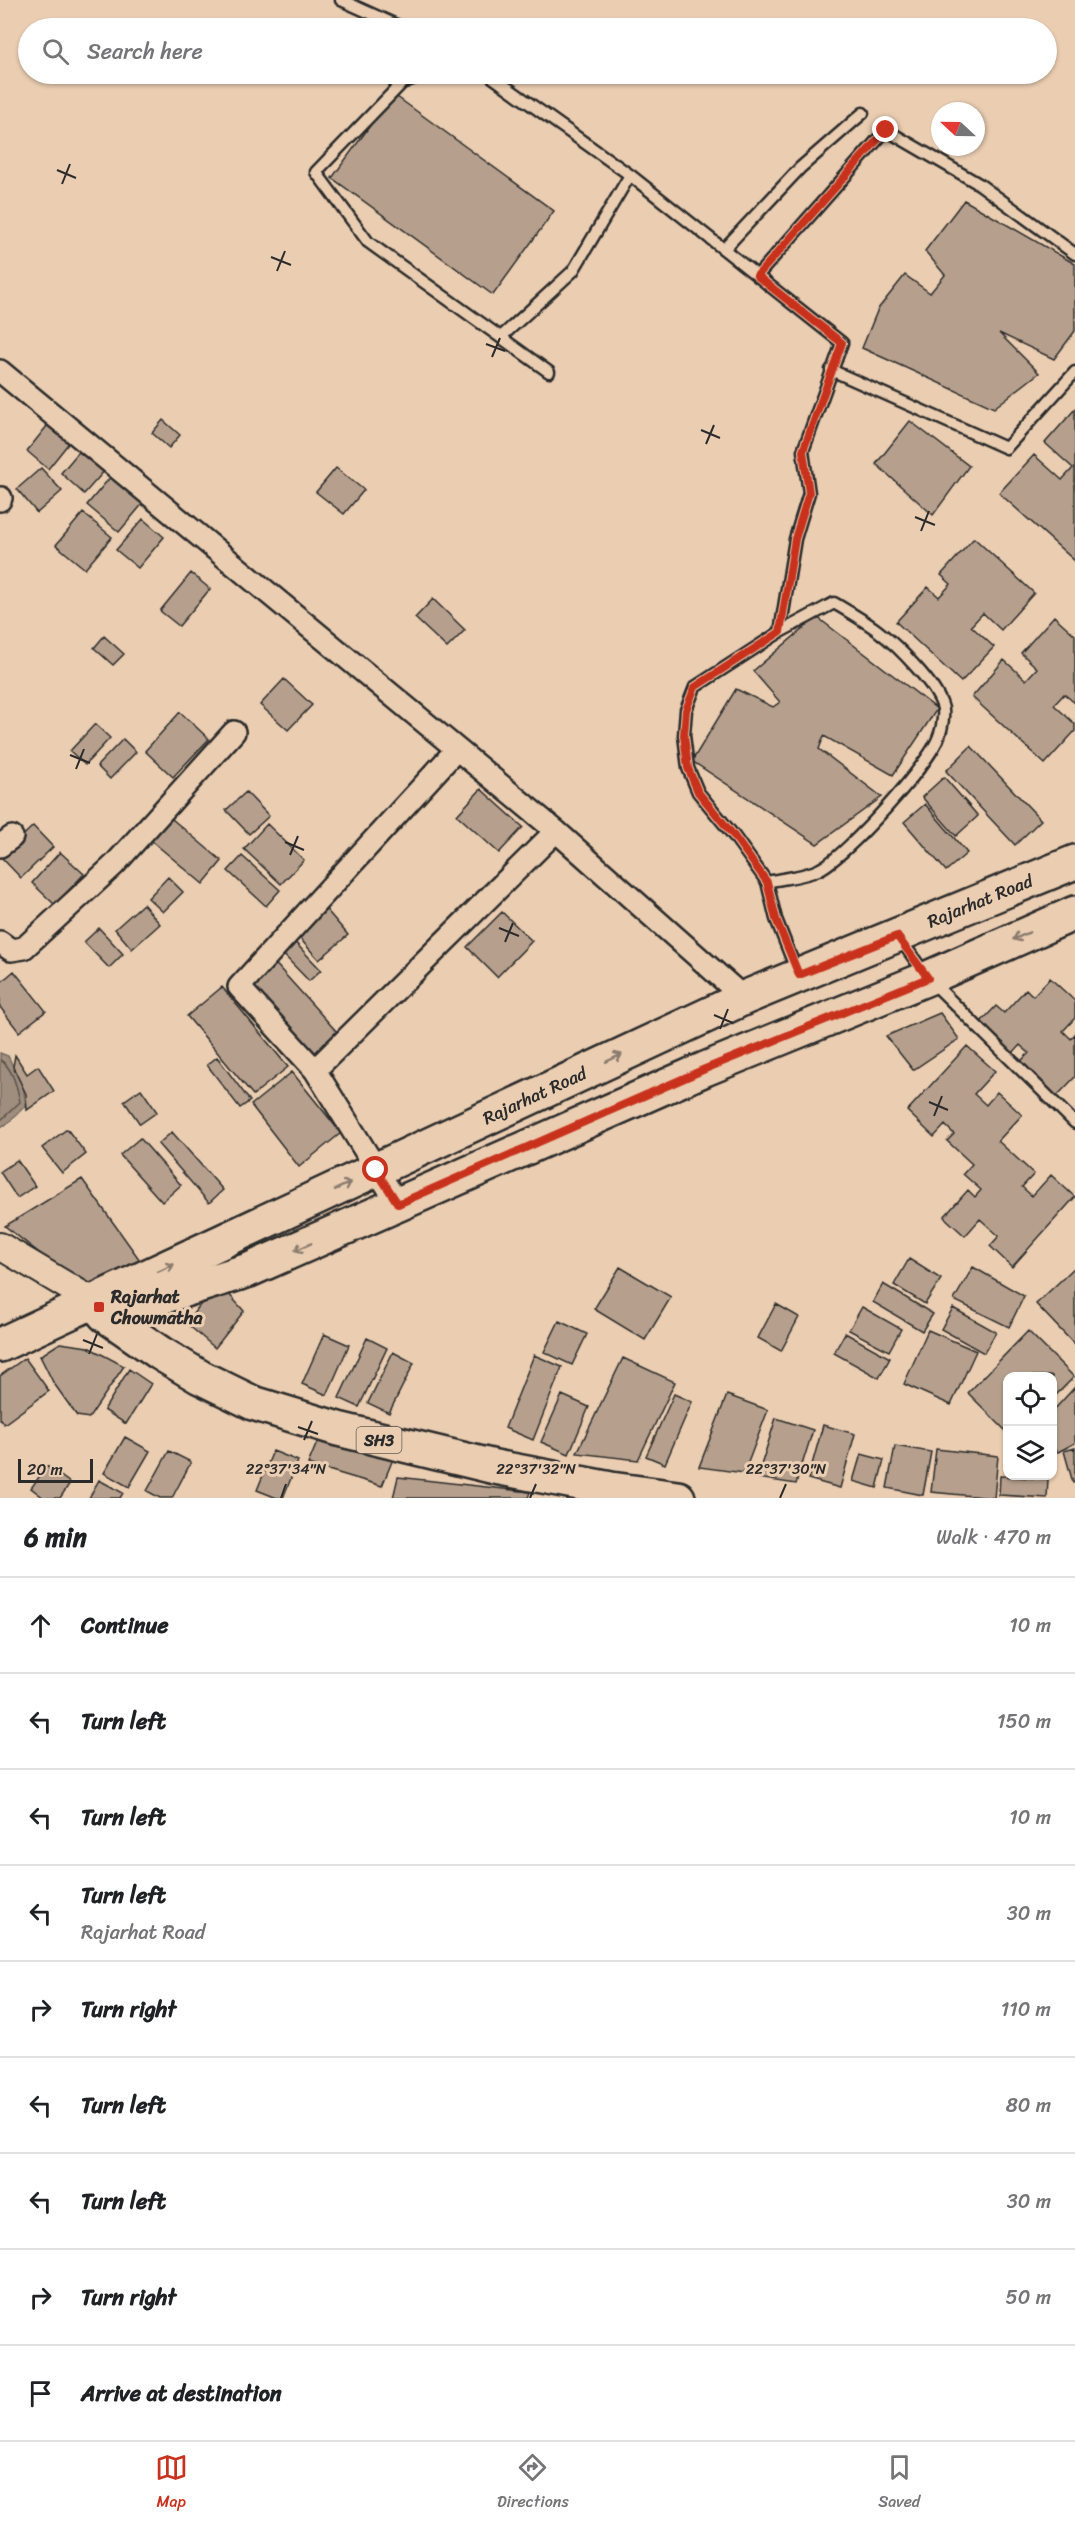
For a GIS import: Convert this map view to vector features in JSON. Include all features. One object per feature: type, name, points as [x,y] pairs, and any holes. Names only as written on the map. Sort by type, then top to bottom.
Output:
[{"type":"main road","name":"Rajarhat Road","points":[[0,1360],[376,1170],[744,998],[1075,862]]},
{"type":"main road","points":[[99,1309],[249,1270],[705,1069],[928,978],[1075,913]]},
{"type":"main road","name":"Rajarhat Road","points":[[0,1345],[99,1309]]},
{"type":"main road","name":"SH3","points":[[99,1309],[200,1377],[253,1403],[403,1446],[495,1467],[600,1487],[678,1498]]},
{"type":"street","points":[[0,371],[556,831],[744,998]]},
{"type":"street","points":[[0,942],[11,950],[24,948],[114,865],[234,732]]},
{"type":"street","points":[[398,1204],[315,1070],[239,987],[457,749]]},
{"type":"street","points":[[315,1070],[556,831]]},
{"type":"street","points":[[0,1246],[99,1309]]},
{"type":"lane","points":[[341,0],[381,18]]},
{"type":"lane","points":[[401,84],[316,172],[368,242],[549,372]]},
{"type":"lane","points":[[502,84],[630,175],[842,343],[803,451],[809,493],[795,539],[780,632]]},
{"type":"lane","points":[[724,249],[800,168],[863,113]]},
{"type":"lane","points":[[757,276],[886,130],[979,184],[1075,254]]},
{"type":"lane","points":[[501,337],[573,271],[630,175]]},
{"type":"lane","points":[[831,370],[1006,448],[1075,372]]},
{"type":"lane","points":[[767,882],[820,869],[846,850],[886,808],[928,756],[939,736],[944,707],[928,681],[894,642],[872,625],[834,603],[780,632],[695,687],[686,710],[684,735],[688,768],[698,792],[767,882],[776,919],[799,975]]},
{"type":"lane","points":[[897,936],[928,978],[1075,1124]]},
{"type":"water","points":[[0,1053],[8,1056],[23,1086],[26,1105],[7,1124],[0,1127]]},
{"type":"building","points":[[393,94],[554,211],[493,295],[332,178]]},
{"type":"building","points":[[964,200],[1075,264],[1075,331],[1054,359],[999,333],[1039,373],[994,408],[862,348],[878,309],[905,275],[930,293],[945,275],[925,251]]},
{"type":"building","points":[[1075,409],[1075,561],[999,493],[1034,455],[1062,480],[1073,468],[1045,443]]},
{"type":"building","points":[[163,420],[180,435],[169,448],[152,433]]},
{"type":"building","points":[[51,421],[72,439],[48,469],[27,451]]},
{"type":"building","points":[[910,421],[969,466],[933,515],[876,464]]},
{"type":"building","points":[[82,448],[106,469],[84,494],[61,473]]},
{"type":"building","points":[[41,468],[62,491],[37,513],[17,489]]},
{"type":"building","points":[[336,468],[364,490],[344,514],[316,492]]},
{"type":"building","points":[[112,475],[144,502],[119,532],[87,505]]},
{"type":"building","points":[[83,513],[112,537],[85,569],[56,545]]},
{"type":"building","points":[[143,519],[164,537],[138,568],[116,550]]},
{"type":"building","points":[[974,538],[1034,593],[1001,630],[983,613],[971,626],[994,647],[961,682],[896,622],[928,587],[939,597],[951,584],[941,575]]},
{"type":"building","points":[[191,573],[210,589],[179,626],[160,611]]},
{"type":"building","points":[[433,599],[465,630],[447,648],[415,618]]},
{"type":"building","points":[[1054,616],[1075,635],[1075,703],[1064,694],[1054,705],[1075,724],[1075,731],[1045,764],[972,697],[1004,660],[1026,680],[1037,668],[1021,653]]},
{"type":"building","points":[[817,617],[937,709],[893,775],[824,736],[819,749],[882,797],[817,844],[692,761],[736,689],[773,707],[780,702],[753,671]]},
{"type":"building","points":[[104,636],[124,654],[113,665],[94,648]]},
{"type":"building","points":[[284,679],[312,705],[288,730],[260,705]]},
{"type":"building","points":[[180,712],[209,739],[173,777],[145,751]]},
{"type":"building","points":[[95,724],[110,738],[85,765],[70,751]]},
{"type":"building","points":[[123,739],[136,752],[110,779],[97,766]]},
{"type":"building","points":[[971,746],[1041,820],[1015,845],[946,771]]},
{"type":"building","points":[[944,777],[978,816],[956,836],[922,797]]},
{"type":"building","points":[[481,789],[523,827],[499,853],[457,815]]},
{"type":"building","points":[[246,792],[269,816],[249,834],[226,810]]},
{"type":"building","points":[[925,804],[967,853],[946,871],[904,822]]},
{"type":"building","points":[[166,814],[222,861],[203,884],[147,837]]},
{"type":"building","points":[[267,824],[304,860],[281,884],[244,849]]},
{"type":"building","points":[[33,826],[53,847],[21,878],[1,857]]},
{"type":"building","points":[[60,852],[84,874],[55,905],[32,883]]},
{"type":"building","points":[[242,856],[280,890],[266,906],[228,871]]},
{"type":"building","points":[[168,877],[183,892],[163,912],[148,898]]},
{"type":"building","points":[[143,904],[160,924],[132,949],[115,929]]},
{"type":"building","points":[[324,907],[348,935],[319,960],[295,933]]},
{"type":"building","points":[[502,912],[532,941],[497,977],[467,947]]},
{"type":"building","points":[[99,928],[123,954],[109,968],[84,942]]},
{"type":"building","points":[[290,937],[321,970],[309,981],[278,949]]},
{"type":"building","points":[[272,960],[337,1032],[312,1056],[247,987]]},
{"type":"building","points":[[14,971],[46,1011],[19,1032],[0,1007],[0,983]]},
{"type":"building","points":[[1050,978],[1075,1001],[1075,1018],[1063,1031],[1071,1039],[1075,1034],[1075,1077],[1056,1097],[1019,1063],[1029,1053],[1020,1045],[1011,1055],[979,1024],[996,1006],[1004,1013],[1026,989],[1033,996]]},
{"type":"building","points":[[222,987],[288,1067],[253,1095],[187,1016]]},
{"type":"building","points":[[940,1013],[959,1039],[913,1070],[886,1036]]},
{"type":"building","points":[[967,1046],[995,1071],[974,1094],[986,1105],[997,1092],[1022,1115],[998,1141],[1034,1174],[1022,1187],[1032,1196],[1051,1175],[1075,1197],[1012,1267],[990,1246],[999,1236],[980,1219],[965,1236],[944,1217],[968,1190],[975,1197],[981,1190],[963,1174],[972,1164],[947,1141],[954,1134],[945,1125],[934,1137],[907,1111]]},
{"type":"building","points":[[15,1055],[27,1074],[38,1066],[54,1091],[27,1110],[26,1094],[13,1067]]},
{"type":"building","points":[[217,1057],[250,1101],[240,1108],[207,1065]]},
{"type":"building","points":[[292,1072],[341,1133],[299,1167],[251,1105]]},
{"type":"building","points":[[141,1089],[157,1112],[140,1124],[124,1101]]},
{"type":"building","points":[[67,1129],[86,1154],[62,1173],[42,1148]]},
{"type":"building","points":[[172,1132],[223,1190],[209,1203],[158,1144]]},
{"type":"building","points":[[140,1138],[181,1185],[162,1202],[120,1155]]},
{"type":"building","points":[[17,1160],[35,1186],[17,1198],[0,1172]]},
{"type":"building","points":[[82,1179],[142,1263],[89,1292],[5,1226]]},
{"type":"building","points":[[909,1259],[941,1279],[925,1304],[894,1285]]},
{"type":"building","points":[[620,1267],[671,1297],[645,1340],[594,1309]]},
{"type":"building","points":[[973,1267],[1024,1296],[1009,1327],[954,1300]]},
{"type":"building","points":[[1075,1267],[1075,1345],[1036,1304]]},
{"type":"building","points":[[218,1282],[244,1311],[215,1348],[186,1323]]},
{"type":"building","points":[[883,1284],[933,1314],[922,1331],[873,1302]]},
{"type":"building","points":[[776,1304],[799,1317],[781,1351],[758,1338]]},
{"type":"building","points":[[862,1307],[901,1329],[889,1351],[849,1330]]},
{"type":"building","points":[[953,1308],[996,1332],[984,1353],[941,1329]]},
{"type":"building","points":[[559,1321],[587,1334],[572,1365],[544,1352]]},
{"type":"building","points":[[928,1330],[976,1351],[951,1405],[904,1384]]},
{"type":"building","points":[[1028,1331],[1074,1377],[1057,1394],[1057,1372],[1003,1372],[1003,1428],[968,1393]]},
{"type":"building","points":[[845,1333],[890,1358],[879,1378],[834,1353]]},
{"type":"building","points":[[324,1334],[349,1345],[327,1395],[302,1384]]},
{"type":"building","points":[[367,1338],[387,1348],[359,1407],[339,1398]]},
{"type":"building","points":[[60,1343],[88,1347],[124,1366],[89,1418],[77,1416],[53,1382],[40,1356]]},
{"type":"building","points":[[393,1352],[414,1363],[389,1413],[368,1403]]},
{"type":"building","points":[[534,1355],[562,1367],[533,1440],[505,1428]]},
{"type":"building","points":[[25,1358],[49,1391],[4,1424],[0,1419],[0,1376]]},
{"type":"building","points":[[623,1358],[675,1382],[638,1460],[577,1453]]},
{"type":"building","points":[[129,1369],[151,1384],[126,1424],[104,1410]]},
{"type":"building","points":[[1075,1387],[1075,1443],[1058,1452],[1057,1451],[1057,1407]]},
{"type":"building","points":[[674,1394],[692,1402],[665,1464],[646,1456]]},
{"type":"building","points":[[562,1395],[589,1407],[569,1454],[541,1442]]},
{"type":"building","points":[[727,1395],[768,1410],[744,1473],[699,1467]]},
{"type":"building","points":[[776,1418],[813,1430],[796,1484],[757,1478]]},
{"type":"building","points":[[823,1425],[855,1434],[840,1488],[808,1479]]},
{"type":"building","points":[[322,1431],[393,1459],[382,1486],[308,1464]]},
{"type":"building","points":[[125,1437],[150,1451],[129,1487],[104,1473]]},
{"type":"building","points":[[895,1446],[931,1452],[923,1495],[887,1488]]},
{"type":"building","points":[[1075,1448],[1075,1482],[1073,1483],[1064,1451]]},
{"type":"building","points":[[936,1449],[998,1456],[994,1498],[931,1492]]},
{"type":"building","points":[[169,1451],[191,1462],[172,1498],[160,1498],[147,1491]]},
{"type":"building","points":[[273,1451],[298,1461],[283,1498],[257,1490]]},
{"type":"building","points":[[861,1454],[884,1460],[877,1488],[853,1481]]},
{"type":"building","points":[[47,1466],[70,1483],[60,1498],[44,1498],[31,1488]]},
{"type":"building","points":[[1000,1476],[1003,1476],[1003,1480],[1048,1480],[1047,1498],[999,1495]]},
{"type":"building","points":[[398,1477],[530,1492],[528,1498],[393,1498]]},
{"type":"building","points":[[99,1480],[123,1493],[120,1498],[89,1498]]},
{"type":"place","name":"Rajarhat Chowmatha","points":[[99,1307]]},
{"type":"route","points":[[376,1170],[398,1204],[705,1069],[928,978],[897,936],[799,975],[776,919],[767,882],[698,792],[688,768],[684,735],[686,710],[695,687],[780,632],[795,539],[809,493],[803,451],[842,343],[757,276],[886,130]]}]
